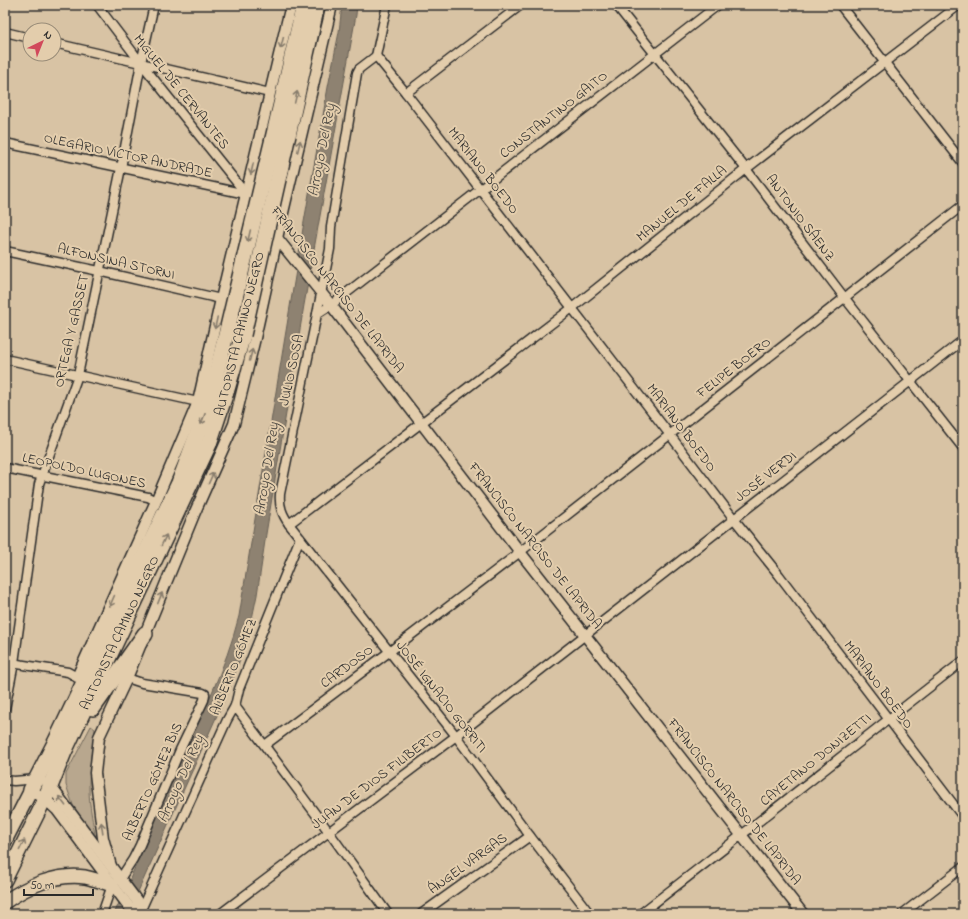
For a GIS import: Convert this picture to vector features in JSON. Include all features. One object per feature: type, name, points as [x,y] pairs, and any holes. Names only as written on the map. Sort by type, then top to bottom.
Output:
[{"type":"highway","name":"AUTOPISTA CAMINO NEGRO","points":[[40,788],[209,444],[243,335],[304,5]]},
{"type":"highway","name":"AUTOPISTA CAMINO NEGRO","points":[[60,747],[179,483],[209,403],[228,327],[317,5]]},
{"type":"highway","points":[[60,747],[114,678],[145,634]]},
{"type":"highway","points":[[60,747],[59,720],[78,677]]},
{"type":"main road","points":[[5,841],[40,788]]},
{"type":"main road","points":[[5,880],[40,788]]},
{"type":"main road","points":[[5,902],[42,882],[62,877],[84,877],[119,885]]},
{"type":"street","name":"MIGUEL DE CERVANTES","points":[[96,5],[246,194]]},
{"type":"street","name":"ORTEGA Y GASSET","points":[[5,709],[14,663],[39,484],[78,375],[154,5]]},
{"type":"street","points":[[5,662],[68,672],[78,677],[156,501],[198,402],[291,5]]},
{"type":"street","points":[[138,913],[137,902],[119,885],[111,866],[104,838],[95,772],[101,732],[127,678],[195,512],[234,424],[256,338],[277,238],[332,5]]},
{"type":"street","points":[[376,56],[387,5]]},
{"type":"street","points":[[406,93],[521,5]]},
{"type":"street","name":"ANTONIO SÁENZ","points":[[616,5],[746,169],[844,297],[963,448]]},
{"type":"street","name":"CONSTANTINO GAITO","points":[[331,305],[718,5]]},
{"type":"street","points":[[840,5],[963,163]]},
{"type":"street","name":"MANUEL DE FALLA","points":[[422,423],[572,308],[746,169],[959,5]]},
{"type":"street","points":[[5,32],[22,36]]},
{"type":"street","points":[[62,45],[270,93]]},
{"type":"street","name":"MARIANO BOEDO","points":[[376,56],[779,575],[963,817]]},
{"type":"street","name":"JULIO SOSA","points":[[280,494],[322,293],[330,249],[331,227],[357,73],[359,69],[376,56]]},
{"type":"street","name":"OLEGARIO VÍCTOR ANDRADE","points":[[5,143],[246,194]]},
{"type":"street","name":"FRANCISCO NARCISO DE LAPRIDA","points":[[246,194],[277,238],[322,293],[520,552],[586,634],[803,914]]},
{"type":"street","name":"FELIPE BOERO","points":[[520,552],[963,205]]},
{"type":"street","name":"ALFONSINA STORNI","points":[[5,251],[221,299]]},
{"type":"street","points":[[317,314],[331,305]]},
{"type":"street","name":"JOSÉ VERDI","points":[[586,634],[963,340]]},
{"type":"street","points":[[5,359],[198,402]]},
{"type":"street","points":[[289,524],[422,423]]},
{"type":"street","name":"LEOPOLDO LUGONES","points":[[5,468],[148,497],[156,501]]},
{"type":"street","name":"JOSÉ IGNACIO GORRITI","points":[[280,494],[279,503],[282,513],[289,524],[456,736],[590,914]]},
{"type":"street","name":"ALBERTO GÓMEZ","points":[[138,913],[227,720],[235,706],[239,689],[300,538]]},
{"type":"street","name":"CARDOSO","points":[[265,744],[520,552]]},
{"type":"street","name":"JUAN DE DIOS FILIBERTO","points":[[220,914],[456,736],[586,634]]},
{"type":"street","name":"CAYETANO DONIZETTI","points":[[640,914],[963,661]]},
{"type":"street","name":"ALBERTO GÓMEZ BIS","points":[[102,914],[140,845],[180,750],[204,700],[205,694],[203,692],[142,683],[127,678]]},
{"type":"street","points":[[235,706],[265,744],[388,914]]},
{"type":"street","points":[[5,780],[40,788],[111,866]]},
{"type":"street","points":[[14,781],[40,788],[119,885],[138,913]]},
{"type":"street","name":"ÁNGEL VARGAS","points":[[421,914],[530,836]]},
{"type":"street","points":[[902,914],[963,867]]},
{"type":"shaded area","points":[[91,726],[95,729],[90,766],[89,794],[96,840],[73,805],[66,785],[66,774]]},
{"type":"water","name":"Arroyo Del Rey","points":[[342,5],[357,5],[356,15],[304,305],[257,595],[249,633],[232,682],[128,914],[114,914],[220,673],[234,635],[239,616],[304,222],[339,32]]}]
